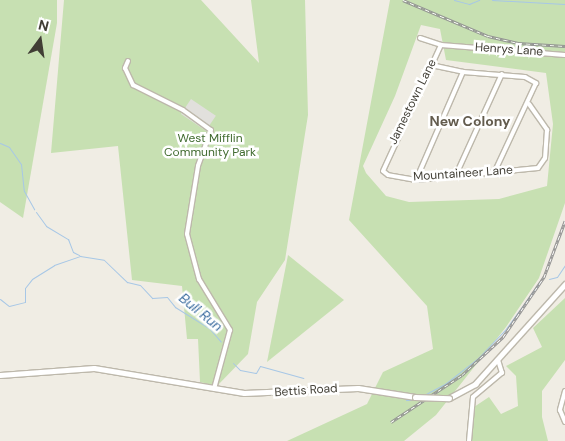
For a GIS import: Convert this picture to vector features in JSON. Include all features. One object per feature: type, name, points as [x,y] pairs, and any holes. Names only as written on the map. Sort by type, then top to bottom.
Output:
[{"type":"street","points":[[420,38],[441,45]]},
{"type":"street","name":"Jamestown Lane","points":[[383,171],[441,45],[453,47]]},
{"type":"street","name":"Henrys Lane","points":[[453,47],[565,55]]},
{"type":"street","points":[[128,61],[125,68],[133,85],[183,110],[211,130],[198,166],[187,234],[199,279],[230,330],[214,389]]},
{"type":"street","points":[[431,65],[463,72],[525,77],[536,83],[529,104],[494,173]]},
{"type":"street","points":[[416,180],[463,72]]},
{"type":"street","points":[[455,177],[502,74]]},
{"type":"street","name":"Mountaineer Lane","points":[[383,171],[388,175],[416,180],[538,168],[543,164],[547,130],[529,104]]},
{"type":"street","name":"Bettis Road","points":[[0,376],[66,368],[111,369],[214,389],[258,394],[358,388],[416,396],[449,398],[466,392],[498,360],[565,284]]},
{"type":"street","points":[[469,441],[473,397],[502,373],[498,360]]},
{"type":"street","points":[[565,391],[560,410],[565,422]]},
{"type":"green space","points":[[0,0],[57,0],[57,23],[23,218],[0,202]]},
{"type":"green space","name":"West Mifflin Community Park","points":[[64,0],[201,0],[259,63],[251,0],[305,0],[308,115],[285,260],[257,302],[248,354],[217,386],[200,382],[198,339],[187,339],[182,286],[132,280],[118,146],[51,153]]},
{"type":"green space","points":[[390,0],[565,0],[565,203],[539,278],[506,327],[436,415],[404,441],[287,441],[367,404],[383,372],[433,349],[427,306],[349,220]],"holes":[[[421,25],[440,29],[446,60],[546,73],[553,124],[547,186],[499,199],[409,202],[386,196],[366,173],[363,166],[395,96]]]},
{"type":"green space","points":[[288,255],[344,300],[267,362]]},
{"type":"green space","points":[[565,298],[565,360],[542,391],[542,417],[548,441],[470,441],[474,407],[489,397],[501,414],[518,406],[516,376],[506,366],[542,347],[533,328]]},
{"type":"shaded area","points":[[191,99],[216,116],[206,131],[181,114]]},
{"type":"waterway","points":[[454,0],[469,4],[479,0]]},
{"type":"waterway","points":[[492,0],[565,4]]},
{"type":"waterway","points":[[0,143],[9,147],[21,164],[24,191],[34,209]]},
{"type":"waterway","points":[[36,212],[46,226],[68,239],[73,252],[79,255]]},
{"type":"waterway","name":"Bull Run","points":[[0,299],[9,306],[25,302],[25,288],[32,279],[54,265],[80,256],[104,260],[127,282],[140,285],[152,298],[167,297],[175,307],[209,328],[221,342]]},
{"type":"waterway","name":"Bull Run","points":[[549,279],[557,277],[565,265]]},
{"type":"waterway","name":"Bull Run","points":[[424,395],[445,384],[478,358],[505,330],[540,282]]},
{"type":"waterway","name":"Bull Run","points":[[233,363],[240,370],[256,373],[260,366],[303,378]]},
{"type":"waterway","name":"Bull Run","points":[[406,400],[417,400]]},
{"type":"railway","points":[[403,0],[488,36],[518,43],[565,46]]},
{"type":"railway","points":[[391,422],[462,375],[503,337],[544,277],[565,221]]},
{"type":"district","name":"New Colony","points":[[470,121]]}]
